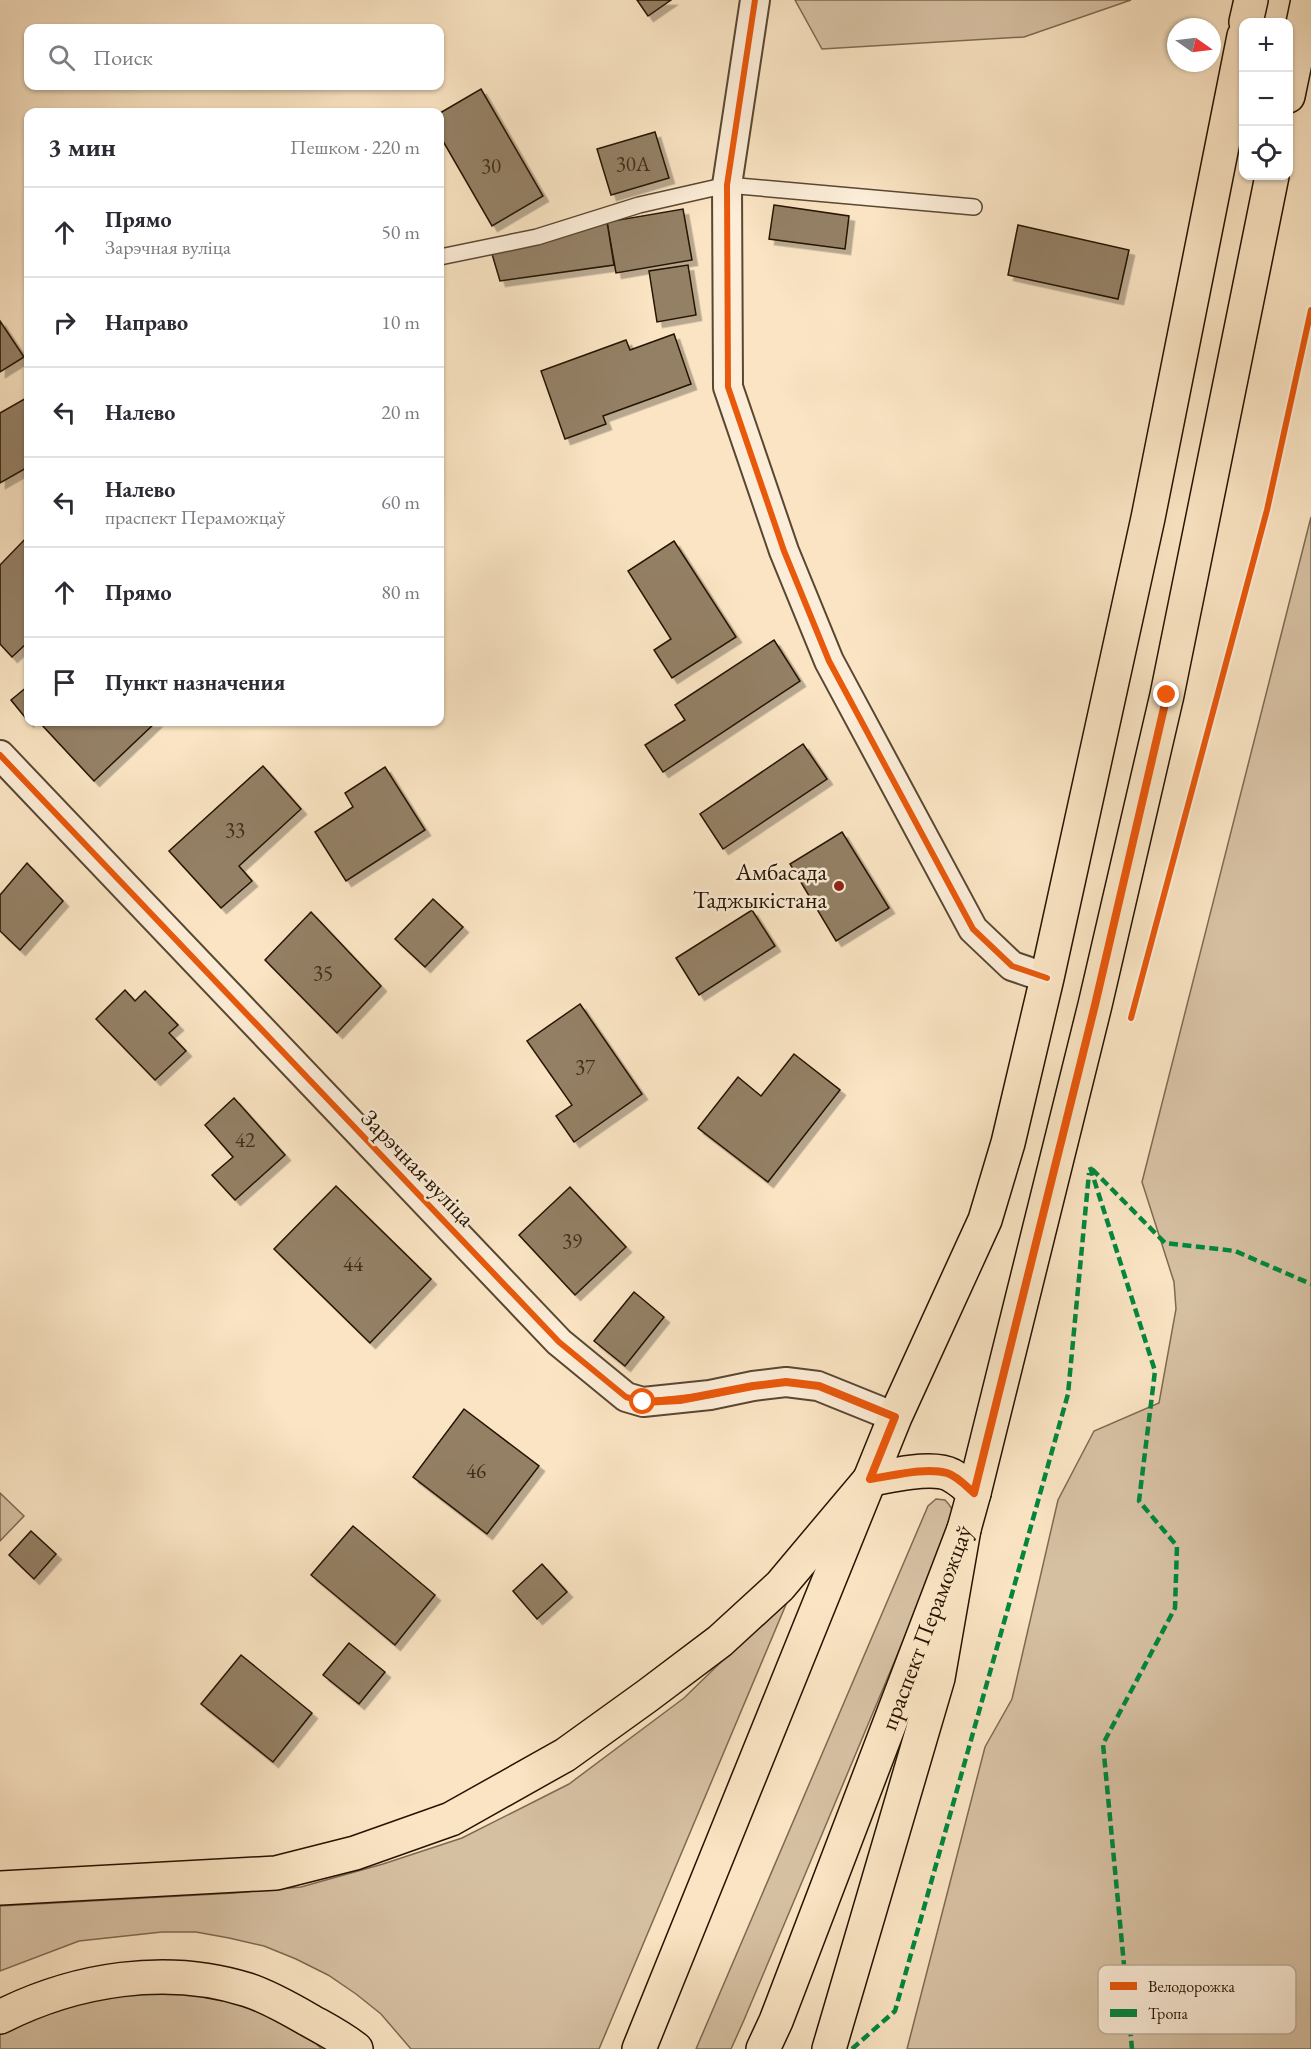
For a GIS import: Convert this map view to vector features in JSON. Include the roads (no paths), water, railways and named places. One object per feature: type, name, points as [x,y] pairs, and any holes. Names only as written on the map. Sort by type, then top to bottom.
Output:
[{"type":"main road","points":[[1247,18],[1251,0]]},
{"type":"main road","points":[[1293,72],[1308,0]]},
{"type":"main road","points":[[639,2049],[895,1417],[985,1220],[1008,1143],[1047,978],[1148,518],[1239,61]]},
{"type":"main road","name":"праспект Пераможцаў","points":[[763,2049],[776,2021],[964,1529],[974,1493],[1058,1158],[1167,695],[1271,180]]},
{"type":"main road","points":[[0,1888],[276,1873],[355,1853],[451,1819],[565,1755],[720,1641],[780,1586],[870,1479],[933,1471],[949,1474],[974,1493]]},
{"type":"main road","points":[[829,2049],[938,1678],[964,1529]]},
{"type":"main road","points":[[0,2017],[18,2008],[79,1987],[138,1977],[193,1979],[248,1990],[295,2011],[345,2040],[356,2049]]},
{"type":"street","points":[[755,0],[728,185],[728,387],[784,552],[829,660],[973,929],[1012,966],[1047,978]]},
{"type":"street","name":"Зарэчная вуліца","points":[[0,755],[559,1342],[608,1384],[626,1397],[643,1402],[700,1397],[786,1382],[819,1386],[895,1417]]},
{"type":"lane","points":[[444,255],[537,237],[639,205],[728,185],[974,207]]},
{"type":"place","name":"Амбасада Таджыкістана","points":[[839,886]]}]
